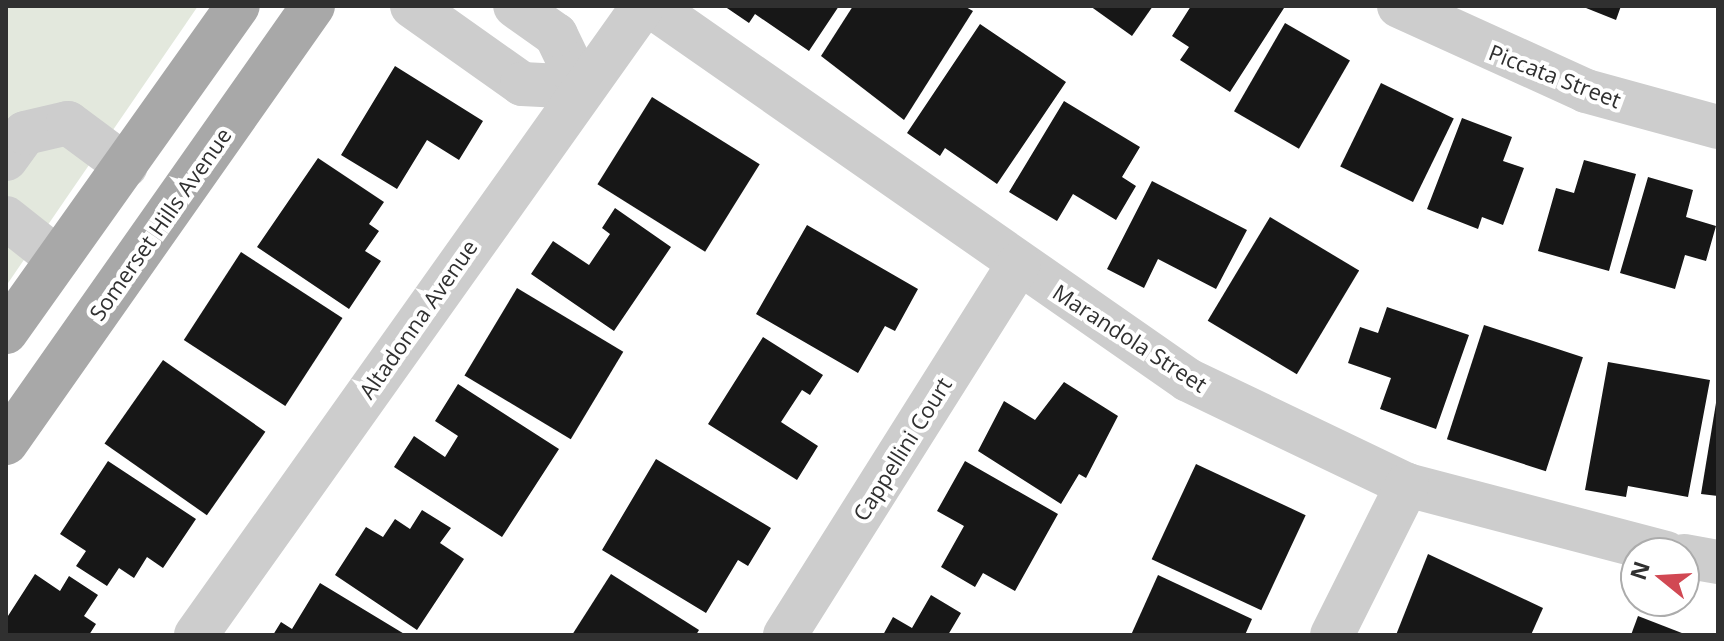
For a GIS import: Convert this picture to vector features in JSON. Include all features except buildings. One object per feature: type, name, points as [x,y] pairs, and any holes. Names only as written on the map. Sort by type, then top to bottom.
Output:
[{"type":"main road","points":[[6,332],[238,6]]},
{"type":"main road","name":"Somerset Hills Avenue","points":[[6,443],[313,6]]},
{"type":"street","points":[[412,6],[478,53],[522,84],[581,87],[556,35],[514,6],[478,53]]},
{"type":"street","name":"Altadonna Avenue","points":[[196,635],[581,87],[643,6]]},
{"type":"street","name":"Marandola Street","points":[[651,6],[1188,380],[1407,485],[1620,541]]},
{"type":"street","name":"Piccata Street","points":[[1399,6],[1586,91],[1718,127]]},
{"type":"street","points":[[6,159],[25,133],[68,123],[126,166]]},
{"type":"street","points":[[6,218],[58,259]]},
{"type":"street","name":"Cappellini Court","points":[[785,635],[1019,264]]},
{"type":"street","points":[[1332,635],[1407,485]]},
{"type":"shaded area","points":[[6,6],[198,6],[6,286]]}]
